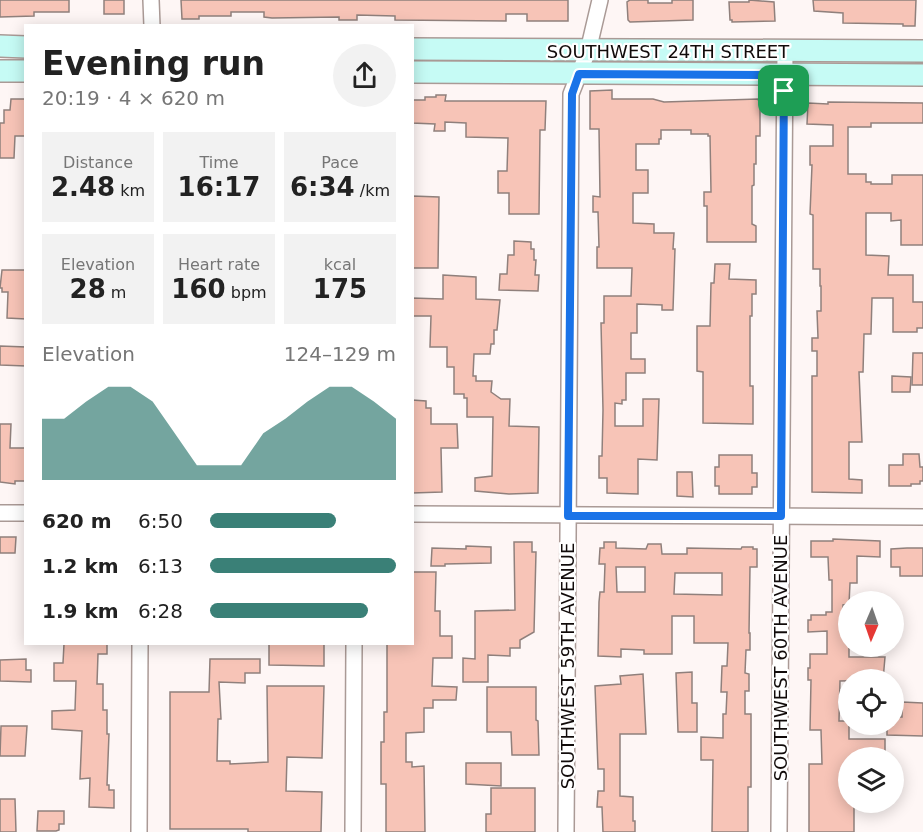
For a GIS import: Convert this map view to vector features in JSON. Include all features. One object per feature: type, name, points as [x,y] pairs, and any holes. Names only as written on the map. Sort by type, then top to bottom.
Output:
[{"type":"main road","points":[[0,46],[24,47]]},
{"type":"main road","name":"SOUTHWEST 24TH STREET","points":[[414,49],[923,51]]},
{"type":"main road","points":[[0,71],[24,71]]},
{"type":"main road","name":"SOUTHWEST 24TH STREET","points":[[414,72],[923,75]]},
{"type":"street","points":[[151,0],[152,24]]},
{"type":"street","name":"SOUTHWEST 59TH AVENUE","points":[[566,832],[572,94],[588,51],[600,0]]},
{"type":"street","name":"SOUTHWEST 60TH AVENUE","points":[[778,832],[785,51]]},
{"type":"street","points":[[0,513],[24,513]]},
{"type":"street","points":[[414,514],[923,517]]},
{"type":"street","points":[[140,645],[140,832]]},
{"type":"street","points":[[353,832],[354,645]]},
{"type":"building","points":[[0,0],[69,0],[69,12],[34,12],[34,16],[0,17]]},
{"type":"building","points":[[104,0],[124,0],[124,14],[104,14]]},
{"type":"building","points":[[181,0],[568,0],[568,21],[527,21],[527,14],[506,14],[506,21],[395,20],[395,16],[357,15],[357,20],[339,20],[339,17],[272,18],[264,17],[264,12],[231,12],[231,16],[199,16],[199,19],[182,19]]},
{"type":"building","points":[[630,0],[672,3],[672,0],[693,0],[693,20],[630,22],[627,2]]},
{"type":"building","points":[[749,0],[774,2],[775,21],[732,22],[729,2],[749,2]]},
{"type":"building","points":[[813,0],[916,0],[915,26],[843,23],[843,13],[814,11]]},
{"type":"building","points":[[612,90],[612,99],[653,99],[664,102],[758,99],[760,102],[760,136],[756,136],[756,164],[754,164],[754,185],[752,186],[752,224],[756,226],[756,242],[707,242],[707,206],[704,206],[704,192],[711,192],[710,136],[708,134],[691,134],[691,130],[661,130],[659,144],[636,144],[636,170],[648,170],[648,193],[633,193],[633,223],[654,224],[654,233],[674,233],[673,249],[675,249],[673,310],[662,310],[662,305],[637,304],[637,333],[631,333],[631,359],[645,359],[645,373],[626,373],[626,400],[622,400],[622,404],[615,403],[615,426],[643,426],[643,399],[659,399],[657,460],[638,459],[638,494],[607,493],[607,478],[599,478],[599,456],[602,456],[601,323],[604,323],[604,296],[631,296],[632,268],[597,268],[598,212],[593,212],[593,196],[600,197],[599,129],[590,129],[590,91]]},
{"type":"building","points":[[436,95],[446,95],[445,101],[546,101],[545,130],[540,130],[539,214],[509,214],[509,193],[498,193],[498,171],[507,171],[508,138],[466,137],[466,123],[445,122],[445,131],[434,131],[435,124],[414,123],[414,100],[436,97]]},
{"type":"building","points":[[11,99],[24,99],[24,136],[15,136],[14,158],[0,158],[0,123],[4,123],[4,110],[10,110]]},
{"type":"building","points":[[828,102],[923,103],[923,123],[871,123],[871,127],[848,127],[848,174],[866,174],[866,182],[871,182],[871,184],[892,184],[892,175],[923,175],[923,245],[901,245],[901,220],[891,221],[891,213],[866,213],[866,255],[889,256],[888,275],[913,275],[913,302],[923,302],[923,328],[917,328],[917,332],[893,332],[893,298],[872,298],[871,334],[864,334],[863,372],[859,372],[862,442],[849,442],[849,479],[862,480],[862,493],[812,492],[812,376],[817,376],[817,351],[812,351],[812,338],[818,338],[817,311],[821,311],[821,286],[820,269],[813,269],[810,146],[833,146],[833,125],[807,124],[808,103],[828,104]]},
{"type":"building","points":[[414,196],[439,197],[438,268],[414,268]]},
{"type":"building","points":[[514,241],[531,242],[531,249],[534,249],[534,260],[536,260],[535,275],[539,275],[538,291],[499,290],[500,274],[507,274],[508,255],[514,255]]},
{"type":"building","points":[[715,264],[730,264],[729,279],[756,280],[756,294],[752,294],[752,316],[750,316],[750,386],[753,386],[753,424],[703,423],[703,372],[697,371],[697,326],[710,326],[711,283],[714,283]]},
{"type":"building","points":[[2,270],[24,270],[24,319],[7,318],[8,292],[2,292],[0,288]]},
{"type":"building","points":[[443,275],[476,277],[476,299],[500,300],[497,330],[494,330],[494,344],[491,344],[490,354],[474,354],[473,376],[476,376],[476,381],[492,381],[491,392],[501,399],[510,399],[509,426],[539,427],[538,493],[509,494],[475,491],[475,478],[492,476],[493,417],[467,417],[467,398],[464,398],[464,394],[454,394],[454,367],[447,367],[447,347],[430,347],[431,316],[414,316],[414,298],[443,299]]},
{"type":"building","points":[[0,346],[24,347],[24,366],[0,365]]},
{"type":"building","points":[[913,353],[923,353],[923,385],[912,385]]},
{"type":"building","points":[[892,376],[911,377],[910,392],[892,392]]},
{"type":"building","points":[[414,400],[426,401],[426,408],[431,408],[431,424],[457,424],[458,448],[441,448],[442,492],[414,493]]},
{"type":"building","points":[[0,424],[11,424],[10,448],[24,448],[24,481],[15,481],[15,484],[0,482]]},
{"type":"building","points":[[903,454],[919,454],[920,467],[923,467],[923,481],[920,481],[920,484],[911,484],[911,486],[889,486],[889,465],[903,465]]},
{"type":"building","points":[[719,455],[752,455],[752,473],[757,473],[757,487],[752,487],[752,494],[719,494],[719,486],[715,486],[715,467],[719,467]]},
{"type":"building","points":[[677,472],[692,472],[693,497],[677,496]]},
{"type":"building","points":[[0,537],[16,537],[15,553],[0,553]]},
{"type":"building","points":[[833,539],[880,541],[880,557],[857,556],[857,583],[850,583],[850,591],[838,591],[838,657],[885,657],[884,669],[838,669],[838,735],[849,735],[849,739],[885,739],[885,747],[838,747],[838,813],[854,813],[854,832],[809,832],[809,764],[822,764],[821,730],[810,730],[811,680],[808,680],[808,668],[810,668],[810,654],[827,654],[827,631],[808,632],[808,620],[811,620],[811,615],[826,615],[826,612],[832,612],[832,580],[829,580],[828,557],[811,557],[811,541],[833,541]]},
{"type":"building","points":[[514,542],[532,542],[532,552],[536,552],[534,632],[520,640],[520,648],[510,648],[510,656],[488,655],[488,682],[463,682],[463,658],[475,659],[475,611],[515,610]]},
{"type":"building","points":[[604,542],[616,542],[616,548],[646,549],[648,544],[661,544],[662,554],[687,554],[687,548],[741,549],[742,547],[753,547],[757,549],[757,567],[750,567],[750,650],[746,650],[745,673],[749,674],[749,691],[745,691],[745,714],[751,714],[751,787],[748,787],[748,832],[712,832],[713,760],[701,760],[701,737],[723,738],[723,714],[726,714],[727,692],[721,692],[722,666],[727,666],[728,643],[694,643],[694,616],[672,616],[672,654],[644,654],[644,650],[621,649],[621,657],[598,656],[599,602],[600,592],[604,592],[605,564],[599,564],[600,548],[604,548]],"holes":[[[616,567],[645,567],[645,592],[617,592]],[[675,573],[722,573],[722,595],[674,594]]]},
{"type":"building","points":[[466,546],[491,547],[491,563],[431,566],[432,548],[466,549]]},
{"type":"building","points":[[923,548],[923,576],[900,576],[900,567],[891,567],[891,549]]},
{"type":"building","points":[[414,572],[436,572],[435,611],[440,611],[440,636],[452,636],[452,658],[433,658],[432,686],[457,687],[456,700],[433,700],[433,708],[424,708],[424,732],[406,733],[406,762],[412,762],[412,767],[424,766],[425,832],[386,832],[386,784],[381,784],[381,742],[384,742],[384,712],[387,712],[387,645],[414,645]]},
{"type":"building","points":[[64,645],[107,645],[107,654],[98,654],[97,684],[103,684],[103,710],[107,710],[107,734],[109,734],[107,785],[109,785],[109,790],[114,790],[114,808],[89,807],[90,778],[80,779],[82,731],[52,729],[52,711],[75,710],[76,681],[54,681],[54,663],[63,663]]},
{"type":"building","points":[[269,645],[324,645],[324,666],[269,665]]},
{"type":"building","points":[[26,659],[26,670],[31,670],[31,682],[0,681],[0,660]]},
{"type":"building","points":[[210,659],[260,659],[260,673],[245,673],[245,683],[219,682],[221,719],[218,719],[217,761],[230,761],[230,764],[268,762],[267,686],[324,686],[322,758],[287,757],[286,791],[322,792],[321,832],[170,829],[170,692],[209,692]]},
{"type":"building","points":[[692,672],[692,703],[697,703],[697,732],[678,732],[676,673]]},
{"type":"building","points":[[643,674],[646,734],[620,734],[620,796],[633,797],[635,832],[603,832],[602,807],[597,807],[598,791],[604,791],[604,769],[598,769],[595,686],[621,684],[620,676]]},
{"type":"building","points":[[487,687],[536,687],[539,755],[512,755],[511,732],[487,732]]},
{"type":"building","points":[[904,702],[923,703],[923,736],[887,735],[904,735]]},
{"type":"building","points":[[1,726],[27,726],[25,756],[0,756]]},
{"type":"building","points":[[466,763],[501,763],[501,786],[466,784]]},
{"type":"building","points":[[491,788],[535,788],[535,832],[486,832],[486,814],[491,814]]},
{"type":"building","points":[[0,799],[15,799],[16,832],[0,832]]},
{"type":"building","points":[[38,811],[64,811],[64,824],[59,824],[59,830],[56,831],[37,831]]},
{"type":"route","points":[[579,74],[784,75],[784,91],[781,516],[568,516],[572,94],[579,74]]}]
